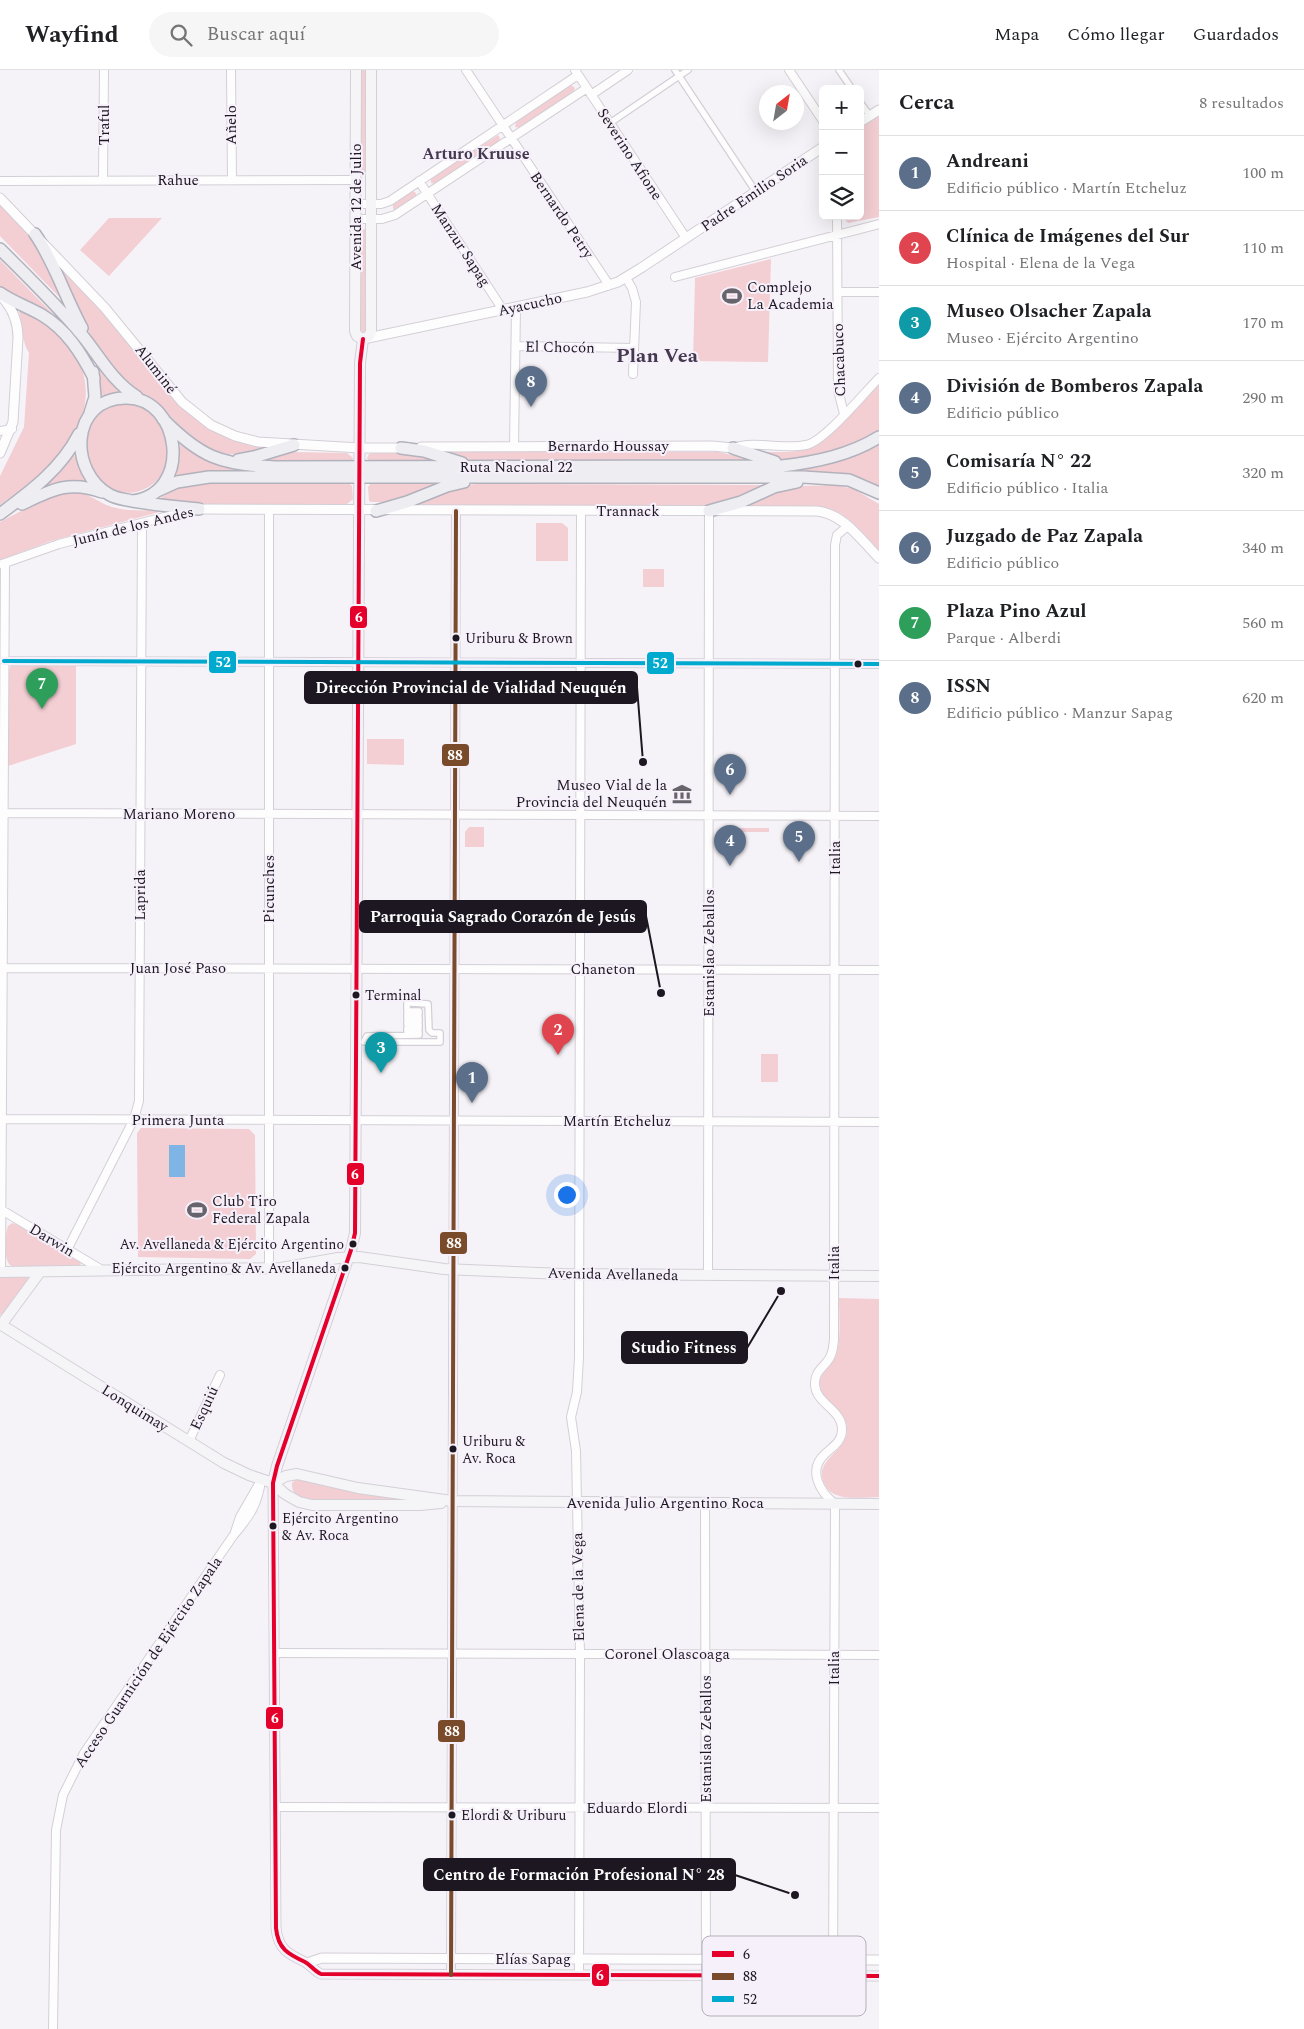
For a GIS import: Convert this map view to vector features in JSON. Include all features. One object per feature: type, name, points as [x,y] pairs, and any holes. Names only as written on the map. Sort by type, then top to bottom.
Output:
[{"type":"main road","name":"Avenida 12 de Julio","points":[[356,70],[356,334],[358,338],[363,339],[369,336],[371,332],[371,70]]},
{"type":"main road","points":[[35,234],[49,254],[69,303],[97,356]]},
{"type":"main road","points":[[0,248],[70,321],[115,380],[163,419],[171,435],[173,462],[167,478],[155,492],[147,497],[132,500]]},
{"type":"main road","points":[[0,294],[44,316],[57,325],[80,351],[94,378]]},
{"type":"main road","points":[[70,321],[84,346],[94,378],[95,397],[80,443],[84,463],[93,482],[109,495]]},
{"type":"main road","name":"Avenida 12 de Julio","points":[[274,1483],[277,1466],[349,1257],[355,1233],[360,363],[363,339]]},
{"type":"main road","points":[[0,514],[59,466],[73,446],[87,420],[100,405],[114,399],[129,398],[143,402]]},
{"type":"main road","name":"Ruta Nacional 22","points":[[163,419],[195,448],[226,462],[360,472]]},
{"type":"main road","name":"Ruta Nacional 22","points":[[486,472],[792,465],[840,454],[879,437]]},
{"type":"main road","points":[[226,462],[248,459],[294,445]]},
{"type":"main road","points":[[400,448],[424,451],[486,472]]},
{"type":"main road","points":[[733,448],[762,459],[792,465]]},
{"type":"main road","name":"Ruta Nacional 22","points":[[155,492],[177,482],[209,477],[360,472],[486,472],[819,477],[849,480],[879,493]]},
{"type":"main road","points":[[376,511],[407,502],[486,472]]},
{"type":"main road","points":[[709,511],[741,502],[774,487],[819,477]]},
{"type":"main road","points":[[0,514],[46,493],[69,486],[86,487],[109,495],[161,507],[199,509]]},
{"type":"main road","name":"Avenida Avellaneda","points":[[0,1272],[269,1268],[292,1267],[349,1257],[370,1258],[452,1270],[579,1274],[879,1276]]},
{"type":"main road","points":[[0,1325],[40,1272]]},
{"type":"main road","name":"Lonquimay","points":[[0,1325],[237,1469],[274,1483]]},
{"type":"main road","name":"Avenida Julio Argentino Roca","points":[[452,1501],[420,1505],[312,1505],[292,1499],[274,1483],[286,1476],[297,1474],[358,1488],[452,1501],[879,1504]]},
{"type":"street","name":"Traful","points":[[104,70],[104,180]]},
{"type":"street","name":"Añelo","points":[[231,70],[232,180]]},
{"type":"street","name":"Bernardo Petry","points":[[466,70],[609,285]]},
{"type":"street","points":[[356,219],[387,218],[395,215],[512,138],[628,70]]},
{"type":"street","points":[[675,70],[756,192]]},
{"type":"street","points":[[610,123],[688,70]]},
{"type":"street","points":[[789,70],[819,115]]},
{"type":"street","points":[[839,70],[849,85]]},
{"type":"street","points":[[356,204],[387,202],[503,125],[576,72]]},
{"type":"street","name":"Severino Afione","points":[[576,72],[686,238]]},
{"type":"street","points":[[864,108],[870,116]]},
{"type":"street","points":[[864,120],[879,110]]},
{"type":"street","name":"Padre Emilio Soria","points":[[686,238],[819,150]]},
{"type":"street","name":"Rahue","points":[[0,181],[356,180]]},
{"type":"street","name":"Manzur Sapag","points":[[419,181],[503,310]]},
{"type":"street","name":"Aluminé","points":[[0,198],[105,308],[175,394],[192,411],[211,424],[235,436],[258,442],[360,448]]},
{"type":"street","name":"Chacabuco","points":[[837,220],[838,390],[844,414]]},
{"type":"street","points":[[676,277],[879,224]]},
{"type":"street","name":"Ayacucho","points":[[363,339],[587,292],[626,278],[686,238]]},
{"type":"street","points":[[626,278],[632,288],[636,302],[633,374]]},
{"type":"street","points":[[838,292],[879,292]]},
{"type":"street","points":[[0,294],[13,313],[18,330],[12,429],[0,453]]},
{"type":"street","points":[[514,447],[516,307]]},
{"type":"street","name":"El Chocón","points":[[516,346],[634,348]]},
{"type":"street","name":"Bernardo Houssay","points":[[360,448],[712,446],[733,448],[754,444],[805,446],[820,438],[879,378]]},
{"type":"street","points":[[0,431],[12,429]]},
{"type":"street","name":"Junín de los Andes","points":[[2,564],[59,544],[199,509],[359,511]]},
{"type":"street","name":"Picunches","points":[[269,509],[269,1268]]},
{"type":"street","name":"Trannack","points":[[359,511],[824,512],[837,517],[848,526],[879,558]]},
{"type":"street","points":[[451,1974],[456,511]]},
{"type":"street","name":"Elena de la Vega","points":[[579,1975],[580,1654],[576,1451],[571,1416],[577,1392],[578,1371],[581,511]]},
{"type":"street","name":"Estanislao Zeballos","points":[[708,1275],[709,511]]},
{"type":"street","name":"Laprida","points":[[67,1250],[134,1119],[140,1095],[142,523]]},
{"type":"street","name":"Italia","points":[[833,1936],[834,1504],[818,1485],[816,1472],[822,1457],[840,1439],[842,1424],[836,1414],[818,1395],[815,1385],[816,1375],[828,1360],[833,1346],[835,540],[839,531],[848,526]]},
{"type":"street","points":[[0,1272],[1,814],[2,676],[4,661],[2,564]]},
{"type":"street","points":[[4,661],[879,664]]},
{"type":"street","name":"Mariano Moreno","points":[[1,814],[879,816]]},
{"type":"street","name":"Juan José Paso","points":[[2,968],[356,968]]},
{"type":"street","name":"Chaneton","points":[[356,968],[879,970]]},
{"type":"street","points":[[407,1000],[411,1000],[411,1003],[428,1004],[429,1030],[432,1033],[440,1033],[440,1042],[364,1042],[367,1036],[419,1035],[419,1032],[407,1032],[407,1028],[419,1028],[419,1024],[407,1024],[407,1021],[419,1021],[419,1018],[407,1018],[407,1014],[419,1014],[419,1010],[407,1011],[407,1000]]},
{"type":"street","name":"Primera Junta","points":[[1,1119],[356,1120]]},
{"type":"street","name":"Martín Etcheluz","points":[[356,1120],[879,1122]]},
{"type":"street","name":"Darwin","points":[[0,1210],[103,1271]]},
{"type":"street","name":"Esquiú","points":[[189,1441],[220,1375]]},
{"type":"street","name":"Acceso Guarnición de Ejército Zapala","points":[[54,2029],[56,1836],[57,1818],[63,1796],[84,1753],[234,1536],[246,1514],[258,1500],[262,1480]]},
{"type":"street","points":[[274,1483],[276,1808]]},
{"type":"street","name":"Estanislao Zeballos","points":[[705,1502],[706,1936]]},
{"type":"street","name":"Coronel Olascoaga","points":[[275,1653],[879,1655]]},
{"type":"street","name":"Eduardo Elordi","points":[[276,1808],[879,1808]]},
{"type":"street","name":"Elías Sapag","points":[[276,1808],[276,1928],[282,1947],[291,1956],[308,1963],[321,1974],[702,1976]]},
{"type":"street","name":"Elías Sapag","points":[[308,1963],[322,1958],[702,1959]]},
{"type":"street","name":"Elías Sapag","points":[[866,1960],[879,1960]]},
{"type":"street","name":"Elías Sapag","points":[[866,1976],[879,1976]]},
{"type":"shaded area","points":[[360,70],[368,70],[367,173],[363,174],[360,171]]},
{"type":"shaded area","points":[[571,85],[575,88],[573,92],[520,128],[515,127],[516,122]]},
{"type":"shaded area","points":[[879,116],[879,217],[864,220],[864,130],[864,125]]},
{"type":"shaded area","points":[[498,135],[500,138],[499,142],[435,184],[431,183],[431,178]]},
{"type":"shaded area","points":[[413,191],[416,193],[416,197],[396,210],[393,209],[393,204]]},
{"type":"shaded area","points":[[0,204],[27,231],[41,250],[67,305],[0,236]]},
{"type":"shaded area","points":[[109,218],[162,218],[109,276],[80,250]]},
{"type":"shaded area","points":[[845,220],[864,220],[848,223]]},
{"type":"shaded area","points":[[366,230],[367,332],[363,333],[360,329],[360,231]]},
{"type":"shaded area","name":"Complejo La Academia","points":[[771,259],[768,362],[693,361],[695,278]]},
{"type":"shaded area","points":[[0,260],[68,329],[81,348],[0,288]]},
{"type":"shaded area","points":[[57,264],[110,319],[163,387],[194,417],[211,430],[230,439],[245,444],[270,448],[246,453],[228,454],[213,451],[192,438],[162,409],[126,380],[110,363],[92,337]]},
{"type":"shaded area","points":[[22,309],[55,330],[71,348],[81,367],[86,386],[85,405],[79,424],[70,442],[57,459],[41,476],[0,505],[0,476],[24,427],[29,353],[23,338],[19,312]]},
{"type":"shaded area","points":[[96,363],[105,377],[118,389],[118,392],[100,396],[100,381]]},
{"type":"shaded area","points":[[879,385],[879,430],[868,436],[822,454],[798,459],[776,459],[747,451],[787,452],[807,449],[816,445],[824,440]]},
{"type":"shaded area","points":[[122,404],[141,407],[149,412],[160,426],[166,444],[167,459],[163,472],[150,486],[131,493],[113,489],[99,478],[90,463],[87,445],[90,427],[101,413]]},
{"type":"shaded area","points":[[879,443],[879,486],[866,480],[839,473],[767,472],[839,459],[866,450]]},
{"type":"shaded area","points":[[180,445],[209,462],[240,471],[176,476]]},
{"type":"shaded area","points":[[290,452],[347,453],[353,458],[352,462],[348,463],[254,461]]},
{"type":"shaded area","points":[[437,452],[719,452],[765,463],[473,461]]},
{"type":"shaded area","points":[[409,453],[449,463],[369,462],[367,458],[369,454]]},
{"type":"shaded area","points":[[74,455],[86,483],[35,493],[58,474]]},
{"type":"shaded area","points":[[199,483],[349,483],[352,486],[353,499],[347,504],[194,505],[155,501],[175,489]]},
{"type":"shaded area","points":[[371,483],[444,483],[391,502],[372,502],[369,501],[368,487]]},
{"type":"shaded area","points":[[468,485],[765,485],[748,495],[704,507],[413,505],[445,491]]},
{"type":"shaded area","points":[[836,485],[854,489],[879,504],[879,551],[845,517],[828,508],[741,506],[767,494],[801,486]]},
{"type":"shaded area","points":[[69,491],[82,493],[119,509],[167,510],[51,541],[0,560],[0,522],[44,499]]},
{"type":"shaded area","points":[[536,523],[562,523],[568,528],[568,561],[536,561]]},
{"type":"shaded area","points":[[643,569],[664,569],[664,587],[643,587]]},
{"type":"shaded area","points":[[11,666],[76,666],[76,744],[8,766],[9,670]]},
{"type":"shaded area","points":[[367,739],[404,739],[404,765],[367,764]]},
{"type":"shaded area","points":[[469,827],[484,827],[484,847],[465,847],[465,832]]},
{"type":"shaded area","points":[[722,828],[769,828],[769,832],[719,832]]},
{"type":"shaded area","points":[[761,1054],[778,1054],[778,1082],[761,1082]]},
{"type":"shaded area","name":"Club Tiro Federal Zapala","points":[[141,1128],[249,1129],[255,1135],[256,1254],[250,1259],[138,1257],[137,1133]]},
{"type":"shaded area","points":[[12,1223],[79,1260],[81,1264],[78,1266],[15,1267],[10,1265],[6,1257],[5,1240],[8,1226]]},
{"type":"shaded area","points":[[0,1277],[25,1277],[29,1279],[5,1312],[0,1315]]},
{"type":"shaded area","points":[[839,1298],[879,1299],[879,1497],[848,1498],[834,1494],[824,1483],[822,1474],[823,1467],[827,1461],[843,1443],[847,1428],[846,1421],[842,1415],[824,1396],[820,1384],[822,1375],[836,1356],[839,1332]]},
{"type":"shaded area","points":[[297,1478],[413,1500],[310,1501],[300,1497],[293,1490],[292,1483]]},
{"type":"water","points":[[169,1145],[185,1145],[185,1177],[169,1177]]},
{"type":"transit line","name":"6","points":[[363,339],[360,363],[355,1233],[273,1483],[277,1935],[285,1950],[321,1974],[702,1975]]},
{"type":"transit line","name":"88","points":[[451,1975],[456,511]]},
{"type":"transit line","name":"52","points":[[4,661],[879,664]]},
{"type":"transit line","name":"6","points":[[866,1976],[879,1976]]},
{"type":"place","name":"Complejo La Academia","points":[[732,296]]},
{"type":"place","name":"ISSN","points":[[531,407]]},
{"type":"place","name":"Uriburu & Brown","points":[[456,638]]},
{"type":"place","name":"Plaza Pino Azul","points":[[42,709]]},
{"type":"place","name":"Dirección Provincial de Vialidad Neuquén","points":[[643,762]]},
{"type":"place","name":"Museo Vial de la Provincia del Neuquén","points":[[682,794]]},
{"type":"place","name":"Juzgado de Paz Zapala","points":[[730,795]]},
{"type":"place","name":"Comisaría N° 22","points":[[799,862]]},
{"type":"place","name":"División de Bomberos Zapala","points":[[730,866]]},
{"type":"place","name":"Parroquia Sagrado Corazón de Jesús","points":[[661,993]]},
{"type":"place","name":"Terminal","points":[[356,995]]},
{"type":"place","name":"Clínica de Imágenes del Sur","points":[[558,1055]]},
{"type":"place","name":"Museo Olsacher Zapala","points":[[381,1073]]},
{"type":"place","name":"Andreani","points":[[472,1103]]},
{"type":"place","name":"Club Tiro Federal Zapala","points":[[197,1210]]},
{"type":"place","name":"Av. Avellaneda & Ejército Argentino","points":[[353,1244]]},
{"type":"place","name":"Ejército Argentino & Av. Avellaneda","points":[[345,1268]]},
{"type":"place","name":"Studio Fitness","points":[[781,1291]]},
{"type":"place","name":"Uriburu & Av. Roca","points":[[453,1449]]},
{"type":"place","name":"Ejército Argentino & Av. Roca","points":[[273,1526]]},
{"type":"place","name":"Elordi & Uriburu","points":[[452,1815]]},
{"type":"place","name":"Centro de Formación Profesional N° 28","points":[[795,1895]]},
{"type":"district","name":"Arturo Kruuse","points":[[476,153]]},
{"type":"district","name":"Plan Vea","points":[[657,355]]}]
